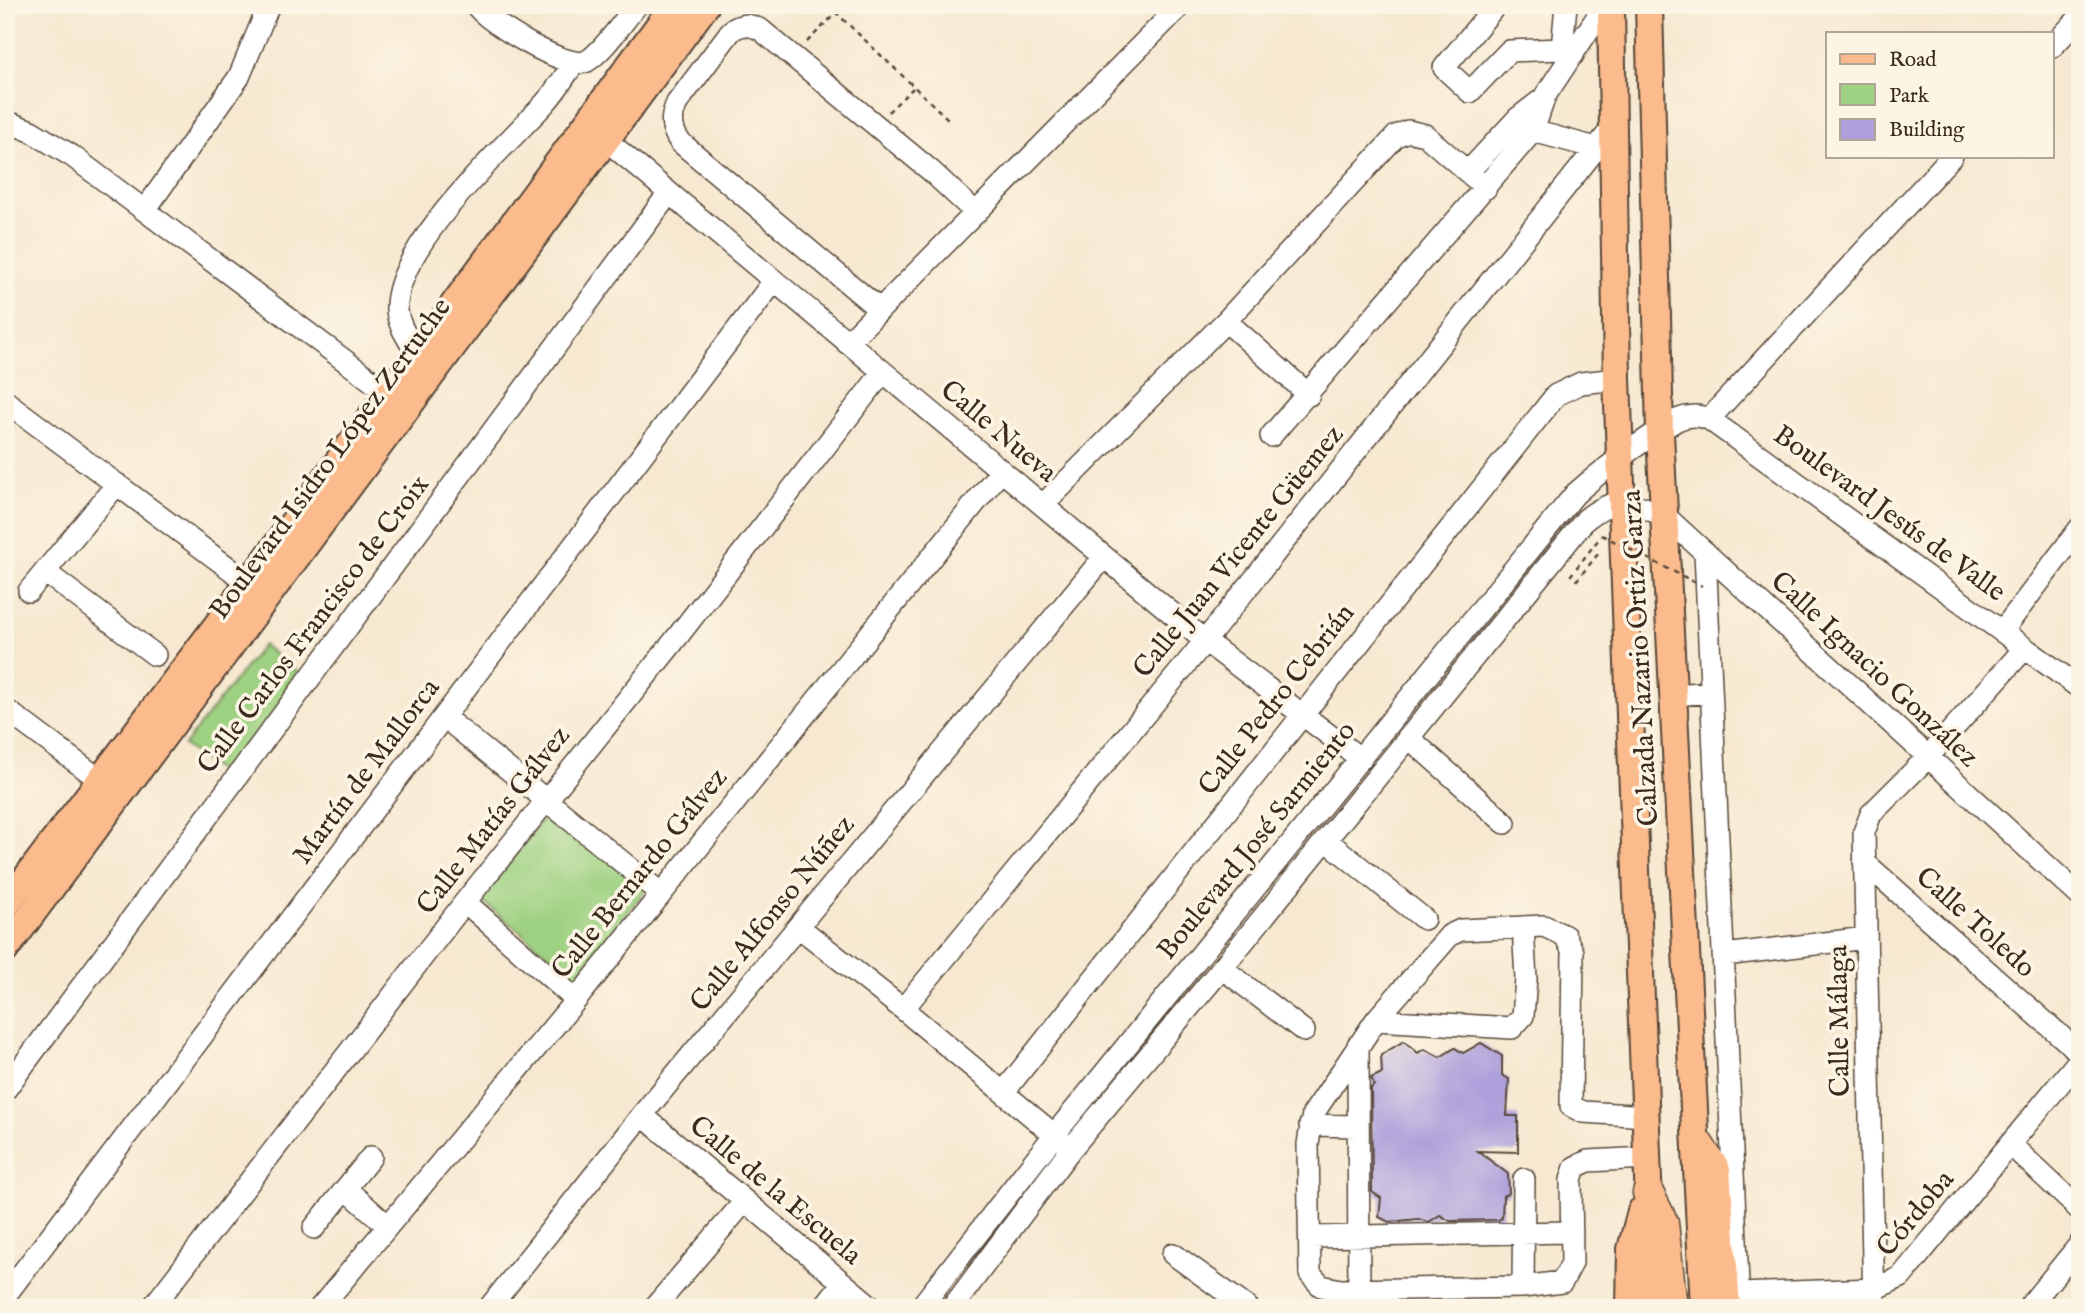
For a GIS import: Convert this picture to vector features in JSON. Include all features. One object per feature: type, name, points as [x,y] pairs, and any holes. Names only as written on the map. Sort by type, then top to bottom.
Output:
[{"type":"highway","points":[[1698,1144],[1714,1170],[1734,1303]]},
{"type":"highway","points":[[1648,1193],[1664,1223],[1672,1308]]},
{"type":"main road","name":"Calzada Nazario Ortiz Garza","points":[[1611,5],[1618,379],[1653,1308]]},
{"type":"main road","name":"Calzada Nazario Ortiz Garza","points":[[1649,5],[1660,433],[1698,1144],[1704,1308]]},
{"type":"main road","name":"Boulevard Isidro López Zertuche","points":[[258,590],[388,393],[427,361],[606,140],[684,9]]},
{"type":"main road","name":"Boulevard Isidro López Zertuche","points":[[5,950],[111,788],[684,9]]},
{"type":"main road","name":"Boulevard Isidro López Zertuche","points":[[5,906],[111,788]]},
{"type":"main road","points":[[1688,1308],[1684,1193],[1687,1171],[1698,1144]]},
{"type":"main road","points":[[1630,1308],[1631,1249],[1635,1226],[1648,1193]]},
{"type":"street","points":[[145,210],[239,77],[268,5]]},
{"type":"street","points":[[476,5],[482,15],[558,60],[574,64],[587,61],[637,5]]},
{"type":"street","points":[[848,343],[1181,5]]},
{"type":"street","points":[[1496,5],[1444,68],[1470,92],[1509,51],[1567,52]]},
{"type":"street","points":[[1566,5],[1567,52]]},
{"type":"street","points":[[1271,436],[1486,188],[1545,96],[1567,52],[1605,5]]},
{"type":"street","points":[[2054,45],[2080,17]]},
{"type":"street","points":[[880,310],[680,142],[674,134],[672,114],[677,103],[732,31],[740,25],[751,25],[761,30],[876,125],[976,213]]},
{"type":"street","points":[[427,361],[399,321],[398,296],[408,270],[426,237],[464,189],[546,102],[574,64]]},
{"type":"street","points":[[5,121],[31,131],[72,156],[388,393]]},
{"type":"street","points":[[1526,125],[1596,148]]},
{"type":"street","points":[[1468,172],[1526,125]]},
{"type":"street","name":"Calle Juan Vicente Güemez","points":[[903,1009],[1205,641],[1613,127]]},
{"type":"street","points":[[1043,505],[1226,321],[1396,136],[1408,131],[1418,131],[1486,188]]},
{"type":"street","name":"Calle Nueva","points":[[606,140],[1205,641],[1361,759]]},
{"type":"street","points":[[1660,433],[1686,417],[1709,419],[1950,158]]},
{"type":"street","name":"Calle Carlos Francisco de Croix","points":[[5,1090],[669,193]]},
{"type":"street","name":"Martín de Mallorca","points":[[5,1296],[774,281]]},
{"type":"street","points":[[1226,321],[1309,395]]},
{"type":"street","name":"Calle Matías Gálvez","points":[[152,1308],[465,902],[671,645],[883,372]]},
{"type":"street","name":"Calle Pedro Cebrián","points":[[1004,1092],[1556,395],[1581,383],[1618,379]]},
{"type":"street","points":[[5,401],[258,590]]},
{"type":"street","name":"Boulevard Jesús de Valle","points":[[1709,419],[2080,688]]},
{"type":"street","name":"Boulevard José Sarmiento","points":[[920,1308],[1055,1134],[1361,759],[1447,648],[1576,494],[1621,457],[1660,433]]},
{"type":"street","name":"Calle Bernardo Gálvez","points":[[320,1308],[576,1000],[659,892],[1000,472]]},
{"type":"street","points":[[29,592],[117,484]]},
{"type":"street","name":"Boulevard José Sarmiento","points":[[952,1308],[1070,1150],[1222,968],[1586,519],[1601,507],[1623,500]]},
{"type":"street","name":"Calle Ignacio González","points":[[1623,500],[1664,515],[2080,897]]},
{"type":"street","points":[[2003,630],[2080,528]]},
{"type":"street","points":[[1705,552],[1724,956],[1734,1303]]},
{"type":"street","name":"Calle Alfonso Núñez","points":[[489,1308],[642,1115],[800,928],[1104,557]]},
{"type":"street","points":[[45,572],[155,655]]},
{"type":"street","points":[[1447,648],[1468,663]]},
{"type":"street","name":"Calle Málaga","points":[[1874,1298],[1864,862],[1867,822],[2025,648]]},
{"type":"street","points":[[1675,695],[1711,692]]},
{"type":"street","points":[[5,709],[111,788]]},
{"type":"street","points":[[444,717],[547,798],[659,892]]},
{"type":"street","points":[[1408,737],[1504,823]]},
{"type":"street","points":[[1326,840],[1424,919]]},
{"type":"street","name":"Calle Toledo","points":[[1864,862],[2080,1053]]},
{"type":"street","points":[[465,902],[576,1000]]},
{"type":"street","points":[[1647,1116],[1583,1112],[1571,1107],[1573,952],[1570,942],[1558,930],[1544,926],[1461,930],[1450,935],[1376,1020],[1318,1106],[1310,1125],[1312,1280],[1321,1286],[1359,1299],[1562,1282],[1572,1263],[1571,1180],[1575,1167],[1588,1161],[1647,1158]]},
{"type":"street","points":[[1376,1020],[1512,1028],[1523,1016],[1526,979],[1523,927]]},
{"type":"street","points":[[800,928],[1004,1092],[1055,1134],[1070,1150]]},
{"type":"street","points":[[1724,956],[1866,938]]},
{"type":"street","points":[[1222,968],[1304,1031]]},
{"type":"street","points":[[1358,1045],[1359,1299]]},
{"type":"street","name":"Córdoba","points":[[1734,1303],[1874,1298],[1908,1271],[2080,1059]]},
{"type":"street","name":"Calle de la Escuela","points":[[642,1115],[873,1308]]},
{"type":"street","points":[[1310,1125],[1358,1126]]},
{"type":"street","points":[[2010,1144],[2080,1210]]},
{"type":"street","points":[[314,1228],[371,1157]]},
{"type":"street","points":[[1523,1287],[1524,1180]]},
{"type":"street","points":[[346,1189],[388,1226]]},
{"type":"street","points":[[654,1308],[744,1202]]},
{"type":"street","points":[[1310,1237],[1572,1232]]},
{"type":"street","points":[[2028,1308],[2080,1244]]},
{"type":"street","points":[[1173,1254],[1248,1308]]},
{"type":"street","points":[[823,1308],[842,1284]]},
{"type":"path","points":[[828,5],[949,120]]},
{"type":"path","points":[[792,57],[836,13]]},
{"type":"path","points":[[876,125],[914,86]]},
{"type":"path","points":[[1598,554],[1577,580],[1571,575],[1602,535],[1702,586]]},
{"type":"green space","points":[[263,645],[304,677],[226,777],[184,745]]},
{"type":"green space","points":[[552,807],[649,886],[576,977],[481,900]]},
{"type":"building","points":[[1404,1041],[1418,1053],[1424,1049],[1440,1057],[1455,1048],[1463,1053],[1481,1043],[1502,1056],[1502,1075],[1509,1079],[1507,1116],[1518,1116],[1518,1152],[1478,1151],[1508,1174],[1509,1193],[1503,1196],[1502,1218],[1450,1221],[1440,1215],[1429,1222],[1418,1219],[1389,1222],[1379,1217],[1381,1198],[1372,1192],[1371,1088],[1374,1085],[1371,1078],[1382,1073],[1381,1055]]}]
